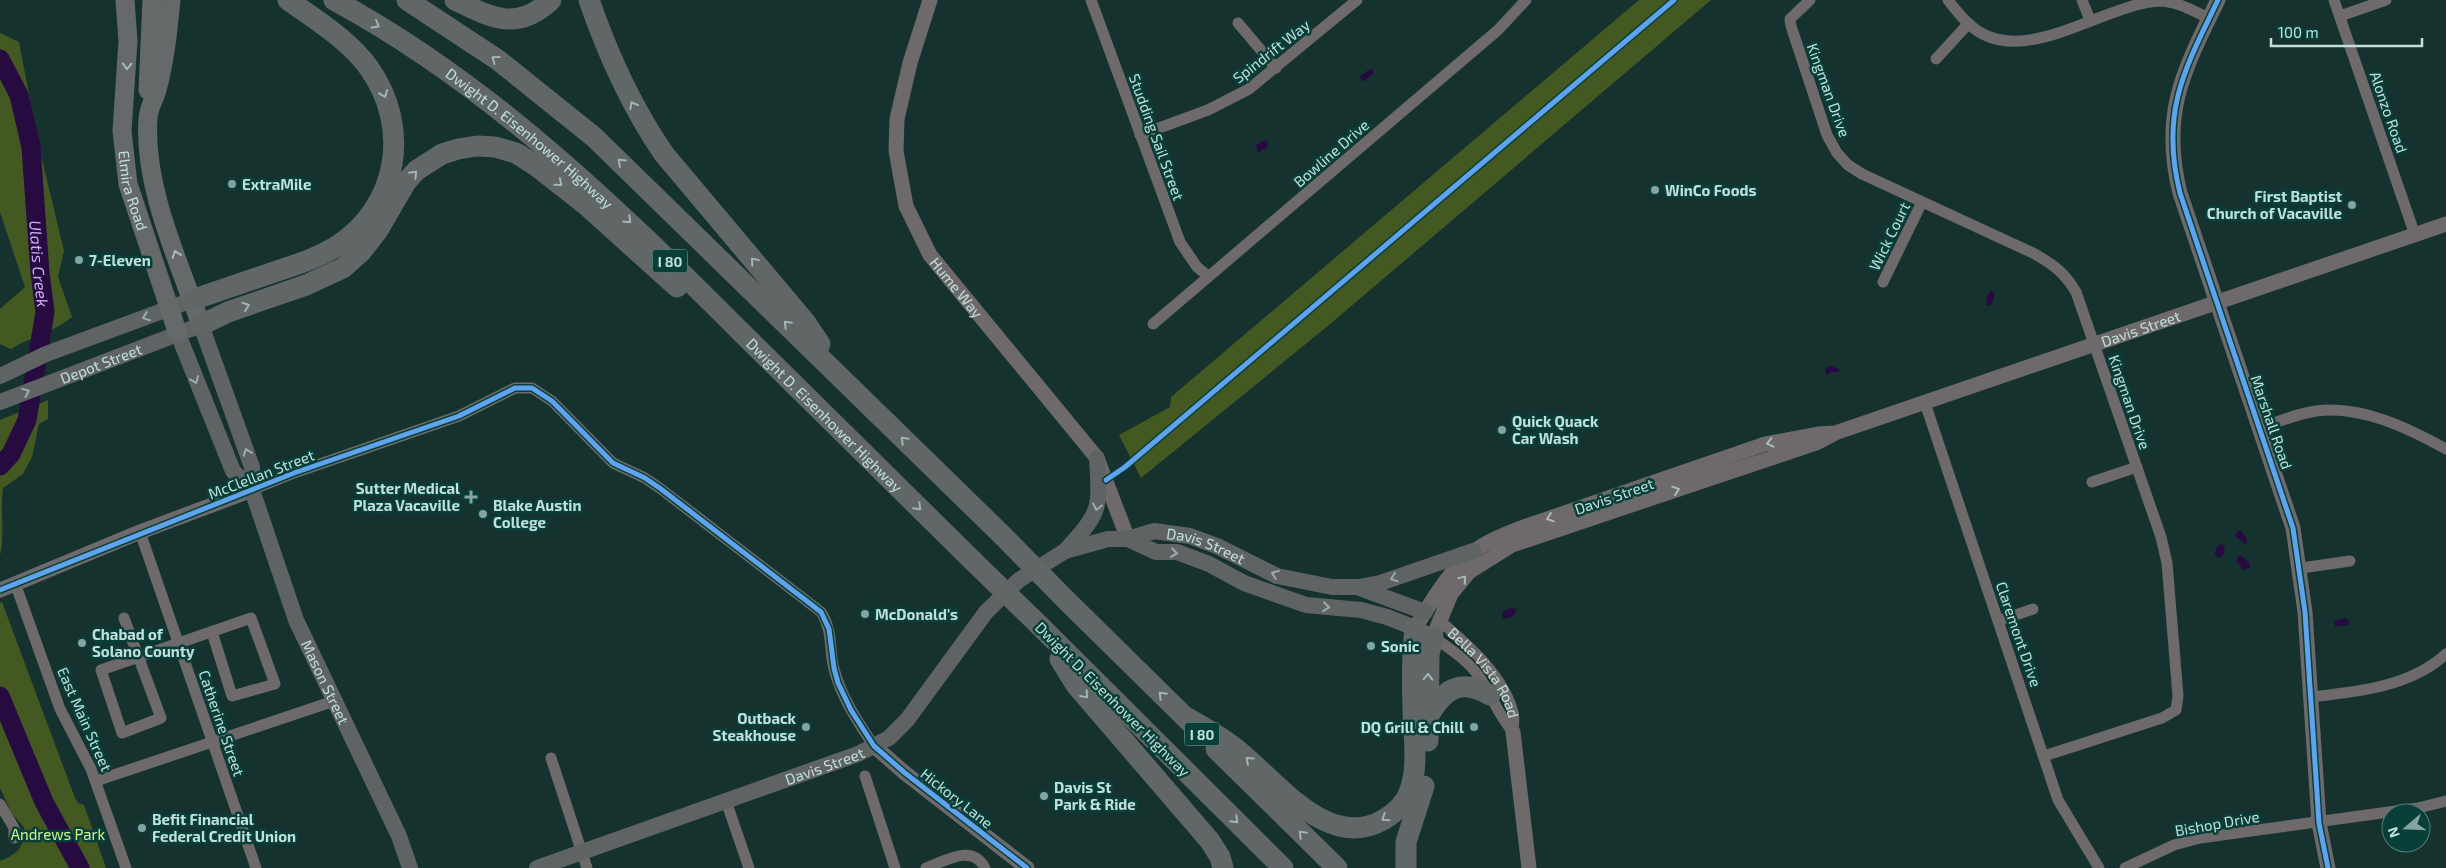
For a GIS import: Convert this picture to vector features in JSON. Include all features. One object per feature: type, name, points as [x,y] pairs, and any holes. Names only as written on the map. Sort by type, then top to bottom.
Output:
[{"type":"highway","points":[[192,300],[302,262],[336,247],[356,232],[368,219],[382,199],[390,179],[395,150],[393,126],[380,86],[355,52],[288,0]]},
{"type":"highway","name":"Dwight D. Eisenhower Highway","points":[[334,0],[425,56],[477,92],[543,144],[615,208],[1283,868]]},
{"type":"highway","name":"I 80","points":[[407,0],[498,60],[594,138],[1002,535],[1337,868]]},
{"type":"highway","points":[[455,0],[488,17],[506,20],[522,19],[540,11],[551,0]]},
{"type":"highway","points":[[589,0],[618,76],[649,132],[670,161],[806,323],[847,383]]},
{"type":"highway","points":[[201,324],[306,285],[344,268],[361,252],[378,230],[406,182],[417,170],[442,154],[458,148],[494,147],[516,153],[535,165],[586,205],[674,286],[766,356]]},
{"type":"highway","points":[[1184,716],[1234,747],[1305,808],[1330,825],[1347,830],[1376,825],[1403,805],[1410,790],[1414,765],[1413,684],[1428,624]]},
{"type":"highway","points":[[1406,868],[1406,842],[1425,780],[1428,717],[1428,624]]},
{"type":"highway","points":[[1039,626],[1076,685],[1210,841],[1220,857],[1223,868]]},
{"type":"highway","points":[[1428,717],[1437,700],[1446,691],[1458,687],[1474,687],[1490,695]]},
{"type":"main road","name":"Elmira Road","points":[[125,0],[128,41],[122,131],[128,184],[178,334]]},
{"type":"main road","name":"Elmira Road","points":[[128,41],[136,16],[138,0]]},
{"type":"main road","name":"Elmira Road","points":[[152,0],[147,143],[154,186],[201,324]]},
{"type":"main road","name":"Elmira Road","points":[[148,117],[157,90],[165,52],[171,0]]},
{"type":"main road","name":"Depot Street","points":[[6,372],[46,354],[192,300]]},
{"type":"main road","name":"Depot Street","points":[[0,402],[201,324]]},
{"type":"main road","name":"Mason Street","points":[[201,324],[252,466],[252,490],[296,620],[399,836],[410,868]]},
{"type":"main road","name":"Mason Street","points":[[178,334],[233,471],[252,490]]},
{"type":"main road","points":[[1065,550],[1095,516],[1099,502],[1097,458]]},
{"type":"main road","name":"Davis Street","points":[[537,868],[858,754],[889,738],[907,720],[986,612],[1019,580],[1065,550],[1108,539],[1128,539],[1154,531],[1190,536],[1217,546],[1277,576],[1332,587],[1357,587],[1428,624]]},
{"type":"main road","name":"Davis Street","points":[[1128,539],[1156,552],[1177,552],[1209,564],[1244,584],[1306,605],[1361,610],[1387,617],[1428,624]]},
{"type":"main road","points":[[1357,587],[1380,583],[1473,551]]},
{"type":"street","name":"Hume Way","points":[[930,0],[910,63],[897,119],[896,151],[906,206],[930,255],[1097,458],[1128,539]]},
{"type":"street","name":"Studding Sail Street","points":[[1091,0],[1180,242],[1197,267],[1208,276]]},
{"type":"street","name":"Spindrift Way","points":[[1140,135],[1230,100],[1276,68],[1357,0]]},
{"type":"street","name":"Bowline Drive","points":[[1153,324],[1498,30],[1526,0]]},
{"type":"street","name":"Kingman Drive","points":[[1810,0],[1790,19],[1791,26],[1827,135],[1837,153],[1848,165],[1862,174],[2034,253],[2055,265],[2068,278],[2076,292],[2137,467],[2167,563],[2171,587],[2178,696],[2176,710],[2162,718],[2044,756]]},
{"type":"street","points":[[1948,0],[1968,24],[1988,37],[2001,41],[2019,42],[2038,38],[2142,3],[2160,1],[2175,3],[2209,18]]},
{"type":"street","points":[[2082,0],[2090,20]]},
{"type":"street","name":"Marshall Road","points":[[2218,0],[2180,85],[2173,114],[2172,142],[2175,172],[2180,193],[2288,507],[2301,568],[2318,823],[2328,868]]},
{"type":"street","name":"Alonzo Road","points":[[2334,0],[2415,235]]},
{"type":"street","points":[[2340,16],[2386,0]]},
{"type":"street","points":[[1238,23],[1276,68]]},
{"type":"street","points":[[1936,59],[1968,24]]},
{"type":"street","name":"Wick Court","points":[[1883,282],[1922,202]]},
{"type":"street","name":"Davis Street","points":[[1428,624],[1469,572],[1498,552],[1529,539],[1816,443],[1835,433],[2446,224]]},
{"type":"street","name":"McClellan Street","points":[[0,590],[140,532],[304,470],[460,416],[515,388],[532,388],[552,401],[614,463],[645,478],[661,489],[821,612],[830,629],[834,668],[838,683],[851,710],[874,746]]},
{"type":"street","name":"Claremont Drive","points":[[1925,403],[2044,756],[2066,815],[2099,868]]},
{"type":"street","points":[[2261,428],[2297,415],[2342,410],[2376,417],[2426,438],[2446,450]]},
{"type":"street","name":"Davis Street","points":[[1428,624],[1446,580],[1473,551],[1522,528],[1765,444],[1818,434],[1835,433]]},
{"type":"street","points":[[2092,482],[2137,467]]},
{"type":"street","name":"Catherine Street","points":[[140,532],[256,868]]},
{"type":"street","points":[[2301,568],[2350,561]]},
{"type":"street","name":"East Main Street","points":[[15,583],[60,709],[96,781],[126,868]]},
{"type":"street","points":[[1998,621],[2033,609]]},
{"type":"street","points":[[124,618],[138,656],[161,718],[122,733],[101,670],[138,656],[178,642],[251,618],[275,684],[232,696],[212,632]]},
{"type":"street","name":"Bella Vista Road","points":[[1428,624],[1479,676],[1501,718],[1512,732]]},
{"type":"street","name":"Bella Vista Road","points":[[1428,624],[1461,639],[1493,674],[1514,714],[1512,732],[1528,868]]},
{"type":"street","points":[[2310,697],[2381,687],[2416,674],[2435,664],[2446,654]]},
{"type":"street","points":[[96,781],[334,701]]},
{"type":"street","name":"Hickory Lane","points":[[874,746],[904,773],[1027,868]]},
{"type":"street","points":[[551,758],[587,868]]},
{"type":"street","points":[[865,776],[895,868]]},
{"type":"street","points":[[726,801],[749,868]]},
{"type":"street","name":"Bishop Drive","points":[[2125,868],[2174,845],[2200,838],[2418,808],[2446,801]]},
{"type":"street","points":[[0,804],[14,828],[14,838]]},
{"type":"street","points":[[926,868],[964,854],[973,854],[979,858],[985,868]]},
{"type":"green space","points":[[1639,0],[1711,0],[1329,325],[1141,478],[1119,435],[1170,407],[1171,397]]},
{"type":"green space","points":[[0,33],[19,42],[39,147],[64,251],[58,277],[72,317],[58,327],[11,349],[0,344],[0,309],[25,287],[0,212]]},
{"type":"green space","points":[[48,400],[48,419],[39,424],[32,457],[23,474],[3,488],[0,555],[0,420]]},
{"type":"green space","name":"Andrews Park","points":[[2,602],[75,798],[78,803],[84,805],[106,868],[0,868],[0,861],[11,856],[22,845],[24,834],[24,827],[12,814],[0,788],[0,603]]},
{"type":"shaded area","points":[[1370,69],[1373,70],[1373,74],[1362,82],[1360,76]]},
{"type":"shaded area","points":[[1265,140],[1268,142],[1268,147],[1258,153],[1256,145]]},
{"type":"shaded area","points":[[1992,290],[1995,294],[1992,304],[1988,306],[1986,298]]},
{"type":"shaded area","points":[[1831,366],[1839,369],[1840,372],[1831,372],[1827,376],[1825,368]]},
{"type":"shaded area","points":[[2238,530],[2247,539],[2246,545],[2235,536]]},
{"type":"shaded area","points":[[2221,544],[2225,546],[2223,555],[2218,558],[2215,554],[2216,548]]},
{"type":"shaded area","points":[[2240,555],[2249,562],[2250,568],[2243,570],[2236,560]]},
{"type":"shaded area","points":[[1511,608],[1516,609],[1513,615],[1503,618],[1502,612]]},
{"type":"shaded area","points":[[2345,618],[2349,621],[2349,625],[2335,626],[2334,621]]},
{"type":"waterway","name":"Ulatis Creek","points":[[0,59],[19,95],[31,147],[40,273],[45,312],[27,420],[11,454],[0,466]]},
{"type":"waterway","name":"Ulatis Creek","points":[[0,696],[44,802],[80,868]]},
{"type":"cycle path","points":[[1106,480],[1125,467],[1674,0]]},
{"type":"cycle path","points":[[2218,0],[2195,48],[2179,93],[2174,115],[2174,165],[2180,193],[2293,528],[2305,612],[2319,823],[2328,868]]},
{"type":"cycle path","points":[[0,590],[294,473],[459,416],[515,388],[532,388],[552,401],[613,463],[645,478],[661,489],[821,612],[829,629],[838,683],[851,710],[874,746],[905,773],[1027,868]]},
{"type":"place","name":"ExtraMile","points":[[232,184]]},
{"type":"place","name":"WinCo Foods","points":[[1655,190]]},
{"type":"place","name":"First Baptist Church of Vacaville","points":[[2352,205]]},
{"type":"place","name":"7-Eleven","points":[[79,260]]},
{"type":"place","name":"Quick Quack Car Wash","points":[[1502,430]]},
{"type":"place","name":"Sutter Medical Plaza Vacaville","points":[[471,497]]},
{"type":"place","name":"Blake Austin College","points":[[483,514]]},
{"type":"place","name":"McDonald's","points":[[865,614]]},
{"type":"place","name":"Chabad of Solano County","points":[[82,643]]},
{"type":"place","name":"Sonic","points":[[1371,646]]},
{"type":"place","name":"Outback Steakhouse","points":[[806,727]]},
{"type":"place","name":"DQ Grill & Chill","points":[[1474,727]]},
{"type":"place","name":"Davis St Park & Ride","points":[[1044,796]]},
{"type":"place","name":"Befit Financial Federal Credit Union","points":[[142,828]]}]
